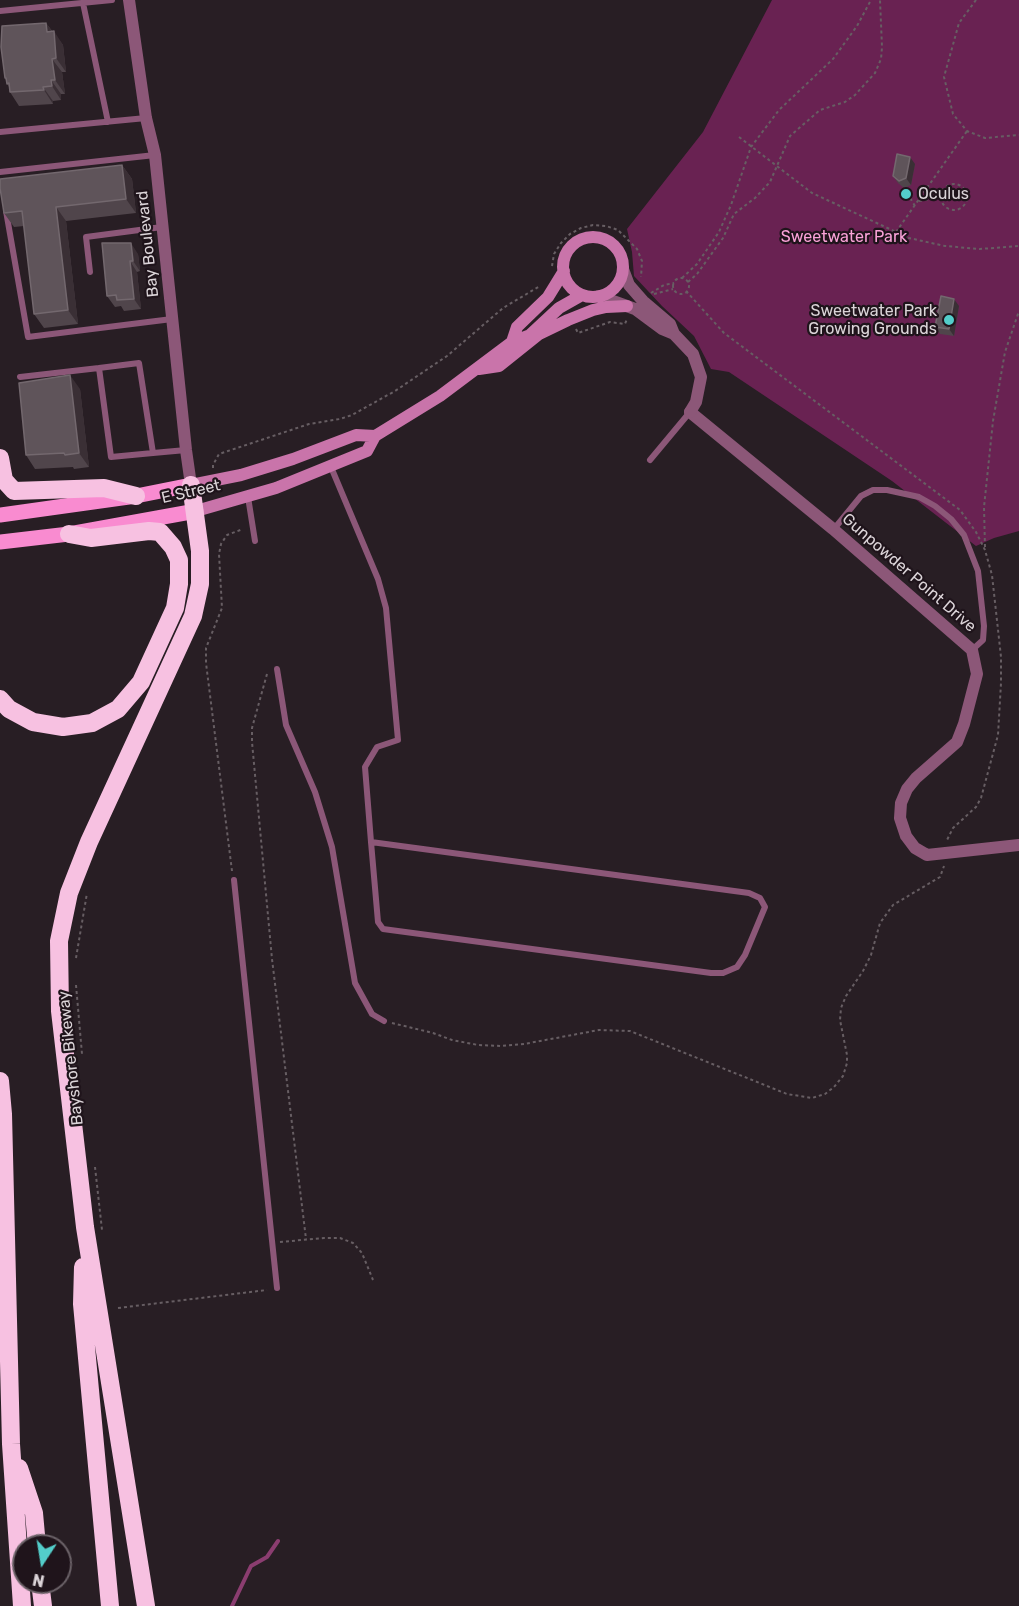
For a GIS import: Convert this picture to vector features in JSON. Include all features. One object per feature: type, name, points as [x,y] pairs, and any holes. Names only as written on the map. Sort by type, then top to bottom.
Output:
[{"type":"highway","points":[[0,458],[4,480],[14,491],[104,488],[136,496]]},
{"type":"highway","points":[[146,1606],[85,1227],[60,1011],[58,972],[60,933],[69,892],[89,842],[193,616],[200,584],[200,551],[191,485]]},
{"type":"highway","points":[[0,699],[9,709],[33,722],[63,728],[92,723],[118,709],[141,682],[175,608],[179,584],[179,560],[173,547],[160,532],[149,531],[91,538],[69,534]]},
{"type":"highway","points":[[0,1081],[3,1113],[11,1444],[22,1606]]},
{"type":"highway","points":[[85,1227],[82,1304],[110,1606]]},
{"type":"highway","points":[[11,1444],[34,1513],[36,1534]]},
{"type":"main road","points":[[595,237],[608,240],[617,249],[621,255],[623,269],[616,287],[599,296],[582,295],[557,270],[573,244],[582,239],[595,237]]},
{"type":"main road","name":"E Street","points":[[512,342],[517,327],[548,297],[557,270]]},
{"type":"main road","name":"E Street","points":[[0,542],[69,534],[196,511],[248,497],[331,467],[367,451],[375,436],[440,396],[512,342],[530,335],[559,308],[582,295]]},
{"type":"main road","points":[[478,369],[499,366],[539,334],[568,320],[593,310],[627,306]]},
{"type":"main road","name":"E Street","points":[[0,515],[136,496],[241,475],[293,459],[356,435],[375,436]]},
{"type":"street","name":"Bay Boulevard","points":[[129,0],[146,118],[155,155],[191,485]]},
{"type":"street","points":[[623,269],[629,285],[643,301],[670,324],[674,334],[693,354],[700,376],[696,402],[690,412]]},
{"type":"street","points":[[599,296],[635,309],[662,329],[674,334]]},
{"type":"street","name":"Gunpowder Point Drive","points":[[690,412],[833,529],[972,650],[977,674],[957,742],[916,778],[907,789],[901,803],[900,818],[906,836],[915,848],[927,855],[1019,845]]},
{"type":"lane","points":[[0,11],[112,0]]},
{"type":"lane","points":[[83,3],[108,122]]},
{"type":"lane","points":[[0,132],[146,118]]},
{"type":"lane","points":[[0,172],[155,155]]},
{"type":"lane","points":[[4,199],[28,337],[172,319]]},
{"type":"lane","points":[[90,272],[86,237],[163,227]]},
{"type":"lane","points":[[20,377],[139,363],[153,453]]},
{"type":"lane","points":[[99,368],[111,457],[186,450]]},
{"type":"lane","points":[[650,460],[690,412]]},
{"type":"lane","points":[[331,467],[378,579],[386,608],[398,740],[377,747],[365,767],[371,842],[378,922],[383,929],[723,973],[737,967],[745,955],[765,907],[760,898],[749,893],[371,842]]},
{"type":"lane","points":[[833,529],[861,496],[873,490],[887,489],[919,497],[951,519],[964,535],[978,572],[984,626],[983,640],[972,650]]},
{"type":"lane","points":[[248,497],[255,541]]},
{"type":"lane","points":[[277,669],[286,725],[315,792],[332,847],[355,983],[372,1014],[384,1021]]},
{"type":"lane","points":[[234,880],[277,1288]]},
{"type":"path","points":[[651,292],[674,283],[697,264],[719,232],[751,147],[779,110],[833,59],[857,26],[871,0]]},
{"type":"path","points":[[687,282],[697,274],[723,238],[734,214],[771,182],[784,147],[795,132],[820,111],[845,102],[855,95],[875,73],[881,59],[882,47],[880,0]]},
{"type":"path","points":[[976,0],[970,5],[959,23],[944,77],[953,114],[967,131],[985,138],[1019,135]]},
{"type":"path","points":[[968,1],[970,5]]},
{"type":"path","points":[[896,232],[967,131]]},
{"type":"path","points":[[739,137],[812,193],[909,238],[945,246],[980,249],[1019,246]]},
{"type":"path","points":[[954,184],[962,187],[967,198],[964,206],[956,210],[947,208],[941,197],[944,189],[954,184]]},
{"type":"path","points":[[904,188],[915,206]]},
{"type":"path","points":[[919,201],[941,197]]},
{"type":"path","points":[[557,270],[554,254],[570,234],[587,227],[606,226],[618,230],[637,249],[642,261],[641,280]]},
{"type":"path","points":[[213,465],[219,454],[309,424],[346,417],[395,391],[447,356],[503,308],[539,286],[545,278]]},
{"type":"path","points":[[682,278],[687,282],[686,291]]},
{"type":"path","points":[[674,283],[674,289]]},
{"type":"path","points":[[646,286],[656,295],[662,291],[674,289],[680,293],[686,291]]},
{"type":"path","points":[[384,1021],[478,1045],[524,1044],[599,1030],[630,1031],[786,1094],[812,1098],[825,1094],[843,1076],[847,1055],[840,1020],[841,1008],[871,955],[879,923],[892,905],[940,877],[944,871],[945,845],[953,828],[976,807],[981,798],[998,735],[1001,657],[992,575],[985,550],[976,532],[960,510],[724,333],[686,291]]},
{"type":"path","points":[[985,550],[984,507],[993,421],[1005,352],[1019,311]]},
{"type":"path","points":[[578,333],[610,322],[625,324]]},
{"type":"path","points":[[234,880],[206,648],[222,608],[219,554],[221,544],[226,535],[253,526]]},
{"type":"path","points":[[268,670],[252,728],[252,742],[272,959],[306,1239]]},
{"type":"path","points":[[75,965],[89,884]]},
{"type":"path","name":"Bayshore Bikeway","points":[[75,976],[82,1061]]},
{"type":"path","points":[[95,1165],[103,1235]]},
{"type":"path","points":[[272,1243],[340,1238],[353,1243],[362,1253],[373,1280]]},
{"type":"path","points":[[118,1308],[277,1288]]},
{"type":"green space","name":"Sweetwater Park","points":[[772,0],[1019,0],[1019,531],[976,546],[892,481],[729,372],[711,369],[694,336],[634,276],[627,229],[703,132]]},
{"type":"building","points":[[46,23],[47,32],[54,31],[56,58],[52,59],[55,80],[51,80],[52,86],[43,87],[44,90],[10,92],[9,83],[7,84],[5,78],[1,47],[2,26]]},
{"type":"building","points":[[897,154],[910,157],[906,178],[899,181],[893,176]]},
{"type":"building","points":[[122,165],[126,199],[56,207],[68,310],[34,314],[22,211],[4,213],[0,179]]},
{"type":"building","points":[[102,243],[131,243],[133,261],[130,261],[134,299],[117,300],[116,295],[107,296]]},
{"type":"building","points":[[941,296],[954,299],[949,329],[935,327]]},
{"type":"building","points":[[70,375],[79,453],[26,455],[19,383]]},
{"type":"waterway","points":[[232,1606],[251,1566],[267,1557],[278,1541]]},
{"type":"place","name":"Oculus","points":[[906,194]]},
{"type":"place","name":"Sweetwater Park Growing Grounds","points":[[949,320]]}]
